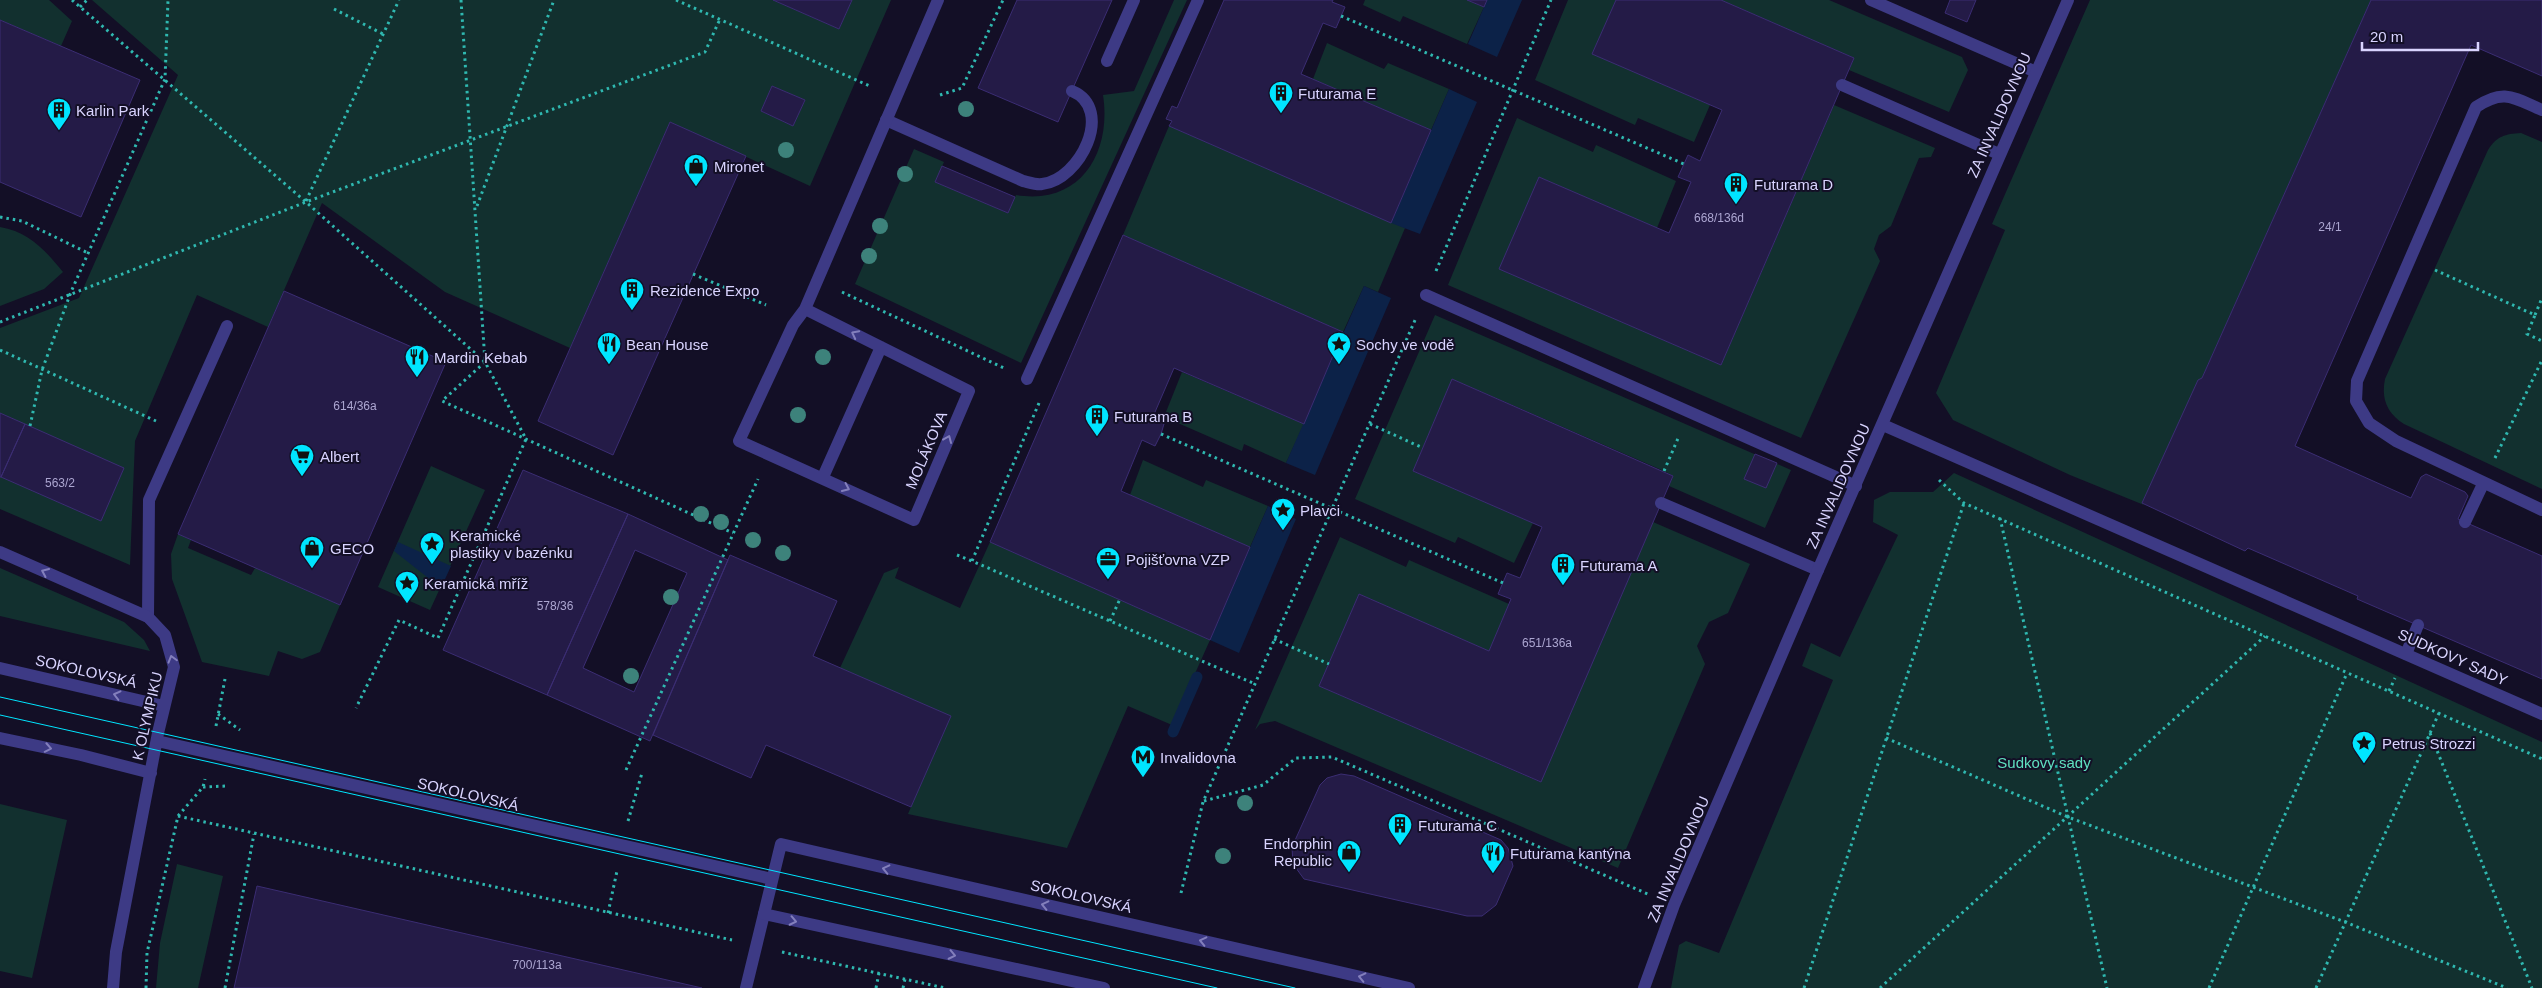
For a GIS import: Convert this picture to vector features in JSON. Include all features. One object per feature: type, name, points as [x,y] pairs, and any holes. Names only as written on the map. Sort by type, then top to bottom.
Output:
[{"type":"street","name":"MOLÁKOVA","points":[[805,309],[969,391],[914,520],[824,477],[739,441],[792,324],[805,309],[938,0]]},
{"type":"street","points":[[1107,61],[1134,0]]},
{"type":"street","points":[[1027,378],[1198,0]]},
{"type":"street","points":[[1871,0],[2036,72]]},
{"type":"street","name":"ZA INVALIDOVNOU","points":[[1644,988],[1674,905],[1818,570],[1883,426],[1999,154],[2068,0]]},
{"type":"street","points":[[1842,85],[1999,154]]},
{"type":"street","points":[[886,120],[1023,180],[1042,184],[1060,177],[1074,166],[1086,147],[1092,126],[1090,106],[1081,94],[1072,90]]},
{"type":"street","points":[[2542,110],[2509,96],[2491,96],[2476,107],[2357,381],[2356,401],[2369,423],[2396,441],[2483,484],[2542,510]]},
{"type":"street","points":[[1426,295],[1856,486]]},
{"type":"street","points":[[148,617],[149,500],[227,326]]},
{"type":"street","points":[[824,477],[881,347]]},
{"type":"street","name":"SUDKOVY SADY","points":[[1883,426],[2542,714]]},
{"type":"street","points":[[2465,522],[2483,484]]},
{"type":"street","points":[[1661,502],[1818,570]]},
{"type":"street","name":"K OLYMPIKU","points":[[0,552],[148,617],[165,635],[174,667],[164,706],[116,952],[113,988]]},
{"type":"street","points":[[2406,654],[2418,625]]},
{"type":"street","name":"SOKOLOVSKÁ","points":[[0,668],[164,706]]},
{"type":"street","points":[[0,738],[81,755],[151,773]]},
{"type":"street","name":"SOKOLOVSKÁ","points":[[157,741],[772,879]]},
{"type":"street","name":"SOKOLOVSKÁ","points":[[746,988],[781,844],[1409,988]]},
{"type":"street","points":[[764,914],[1104,988]]},
{"type":"path","points":[[72,0],[306,202],[485,362],[526,439]]},
{"type":"path","points":[[80,8],[87,0]]},
{"type":"path","points":[[30,426],[42,370],[71,292],[165,79],[168,0]]},
{"type":"path","points":[[306,202],[399,0]]},
{"type":"path","points":[[462,0],[485,362]]},
{"type":"path","points":[[476,209],[554,0]]},
{"type":"path","points":[[676,0],[895,97]]},
{"type":"path","points":[[940,95],[962,88],[1003,0]]},
{"type":"path","points":[[1181,893],[1203,802],[1426,295],[1551,0]]},
{"type":"path","points":[[334,9],[384,34]]},
{"type":"path","points":[[1342,16],[1684,164]]},
{"type":"path","points":[[0,322],[71,292],[306,202],[470,140],[505,129],[705,52],[720,19]]},
{"type":"path","points":[[0,217],[22,221],[88,253]]},
{"type":"path","points":[[2410,259],[2534,315]]},
{"type":"path","points":[[693,274],[766,305]]},
{"type":"path","points":[[837,290],[1027,378]]},
{"type":"path","points":[[2542,298],[2527,334],[2542,341]]},
{"type":"path","points":[[0,350],[179,432]]},
{"type":"path","points":[[2483,484],[2542,360]]},
{"type":"path","points":[[485,362],[442,401],[734,533]]},
{"type":"path","points":[[972,561],[1042,396]]},
{"type":"path","points":[[1664,471],[1689,412]]},
{"type":"path","points":[[1370,424],[1423,448]]},
{"type":"path","points":[[1161,434],[1503,583]]},
{"type":"path","points":[[356,708],[399,620],[438,638],[526,439]]},
{"type":"path","points":[[626,770],[760,476]]},
{"type":"path","points":[[1804,988],[1964,503],[2542,759]]},
{"type":"path","points":[[1999,517],[2107,988]]},
{"type":"path","points":[[958,554],[1254,684]]},
{"type":"path","points":[[1110,621],[1120,600]]},
{"type":"path","points":[[1880,988],[2265,636]]},
{"type":"path","points":[[1274,639],[1329,664]]},
{"type":"path","points":[[2209,988],[2347,672]]},
{"type":"path","points":[[2316,988],[2439,713]]},
{"type":"path","points":[[218,714],[242,732]]},
{"type":"path","points":[[2430,733],[2532,988]]},
{"type":"path","points":[[1886,738],[2068,817],[2345,922],[2507,988]]},
{"type":"path","points":[[1203,802],[1263,785],[1296,758],[1332,757],[1674,905]]},
{"type":"path","points":[[628,820],[642,773]]},
{"type":"path","points":[[203,787],[236,785]]},
{"type":"path","points":[[146,988],[147,953],[178,816],[945,988]]},
{"type":"path","points":[[225,988],[254,834]]},
{"type":"path","points":[[608,912],[617,870]]},
{"type":"path","points":[[876,988],[879,973]]},
{"type":"path","points":[[902,988],[905,979]]},
{"type":"green space","points":[[0,0],[49,0],[72,21],[61,46],[0,20]]},
{"type":"green space","points":[[92,0],[773,0],[839,29],[852,0],[891,0],[810,186],[670,122],[570,348],[445,292],[322,203],[268,327],[197,295],[135,441],[130,565],[0,509],[0,328],[79,298],[178,75]],"holes":[[[772,86],[805,100],[793,126],[761,111]]]},
{"type":"green space","points":[[1174,0],[1187,0],[1021,363],[855,284],[914,149],[944,162],[935,182],[1008,213],[1016,195],[1038,196],[1058,192],[1074,183],[1087,171],[1096,155],[1102,137],[1103,95],[1134,91]]},
{"type":"green space","points":[[1365,0],[1467,0],[1484,7],[1467,44],[1403,16],[1400,22],[1363,5]]},
{"type":"green space","points":[[1568,0],[1616,0],[1593,54],[1710,105],[1694,142],[1638,118],[1635,125],[1535,80]]},
{"type":"green space","points":[[1721,0],[1829,0],[1962,57],[1968,70],[1949,112],[1849,70],[1854,58]]},
{"type":"green space","points":[[2090,0],[2371,0],[2202,378],[2142,503],[2144,505],[2070,475],[1953,420],[1936,393],[2005,230],[1992,224]]},
{"type":"green space","points":[[1327,43],[1384,69],[1388,63],[1449,89],[1431,130],[1313,79]]},
{"type":"green space","points":[[1834,105],[1935,148],[1931,157],[1919,158],[1891,226],[1879,235],[1874,249],[1880,261],[1801,438],[1448,285],[1517,118],[1593,152],[1596,145],[1676,181],[1657,228],[1539,177],[1500,269],[1721,365]]},
{"type":"green space","points":[[1169,126],[1405,228],[1378,292],[1364,286],[1343,332],[1123,235]]},
{"type":"green space","points":[[2521,133],[2542,142],[2542,489],[2404,424],[2389,410],[2384,393],[2385,379],[2488,150],[2502,137]]},
{"type":"green space","points":[[0,227],[20,233],[36,243],[63,272],[44,289],[0,306]]},
{"type":"green space","points":[[1435,315],[1791,470],[1765,528],[1669,486],[1673,476],[1664,471],[1452,379],[1413,471],[1533,523],[1514,563],[1458,537],[1455,543],[1355,499]]},
{"type":"green space","points":[[1182,372],[1304,424],[1286,463],[1244,444],[1242,451],[1164,417]]},
{"type":"green space","points":[[1143,460],[1203,487],[1206,480],[1268,506],[1250,547],[1130,495]]},
{"type":"green space","points":[[431,466],[485,490],[430,610],[378,587]]},
{"type":"green space","name":"Sudkovy sady","points":[[1954,473],[2542,742],[2542,988],[1671,988],[1679,945],[1686,941],[1719,953],[1833,680],[1802,666],[1811,643],[1840,657],[1898,535],[1873,522],[1874,500],[1890,492],[1933,492]]},
{"type":"green space","points":[[1653,522],[1750,564],[1728,613],[1709,622],[1697,646],[1705,664],[1618,868],[1275,721],[1260,724],[1255,730],[1340,537],[1406,567],[1409,560],[1509,604],[1489,651],[1359,594],[1319,686],[1540,782]]},
{"type":"green space","points":[[178,534],[191,540],[188,548],[251,575],[255,568],[340,605],[320,652],[302,659],[278,651],[269,676],[202,662],[172,579],[171,554]]},
{"type":"green space","points":[[990,542],[1210,640],[1172,725],[1128,706],[1067,848],[908,814],[950,716],[840,668],[884,573],[899,567],[895,578],[960,608]]},
{"type":"green space","points":[[0,568],[124,622],[144,640],[150,651],[0,616]]},
{"type":"green space","points":[[0,804],[67,820],[32,978],[0,971]]},
{"type":"green space","points":[[177,864],[223,876],[198,988],[156,988],[160,943]]},
{"type":"water","points":[[1487,0],[1522,0],[1497,57],[1468,44]]},
{"type":"water","points":[[1449,89],[1477,102],[1420,234],[1391,223]]},
{"type":"water","points":[[1364,286],[1391,298],[1315,475],[1286,463]]},
{"type":"water","points":[[1268,506],[1296,519],[1239,653],[1210,640]]},
{"type":"water","points":[[398,542],[451,566],[441,588],[394,551]]},
{"type":"building","points":[[773,0],[852,0],[839,29]]},
{"type":"building","points":[[1017,0],[1112,0],[1058,122],[978,88]]},
{"type":"building","name":"Futurama E","points":[[1224,0],[1333,0],[1332,2],[1345,7],[1336,28],[1323,23],[1301,74],[1431,130],[1391,223],[1169,126],[1172,121],[1166,119],[1172,106],[1177,108]]},
{"type":"building","points":[[1467,0],[1487,0],[1484,7]]},
{"type":"building","name":"Futurama D","points":[[1616,0],[1721,0],[1854,58],[1721,365],[1499,269],[1539,177],[1669,233],[1691,182],[1678,177],[1688,155],[1700,161],[1722,110],[1592,54]]},
{"type":"building","points":[[1950,0],[1976,0],[1967,22],[1945,13]]},
{"type":"building","points":[[2371,0],[2542,0],[2542,76],[2471,45],[2295,446],[2411,498],[2421,477],[2426,474],[2465,492],[2468,496],[2458,519],[2542,556],[2542,679],[2357,599],[2358,596],[2248,548],[2245,551],[2142,503],[2198,380],[2202,378]]},
{"type":"building","name":"Karlin Park","points":[[0,20],[140,80],[81,217],[0,182]]},
{"type":"building","points":[[772,86],[805,100],[793,126],[761,111]]},
{"type":"building","name":"Rezidence Expo","points":[[670,122],[746,156],[613,455],[538,421]]},
{"type":"building","points":[[942,166],[1015,197],[1008,213],[935,182]]},
{"type":"building","name":"Futurama B","points":[[1123,235],[1343,332],[1304,424],[1174,368],[1152,419],[1164,424],[1161,434],[1155,446],[1142,440],[1121,491],[1250,547],[1210,640],[990,542]]},
{"type":"building","points":[[284,291],[446,362],[340,605],[178,534]]},
{"type":"building","name":"Futurama A","points":[[1452,379],[1673,476],[1541,782],[1319,686],[1359,594],[1489,651],[1511,599],[1498,594],[1507,573],[1520,578],[1542,527],[1413,471]]},
{"type":"building","points":[[0,413],[25,424],[1,477],[0,477]]},
{"type":"building","points":[[25,424],[124,468],[101,521],[1,477]]},
{"type":"building","points":[[1755,454],[1777,463],[1766,488],[1744,479]]},
{"type":"building","points":[[523,470],[628,514],[547,695],[443,650]]},
{"type":"building","points":[[628,514],[728,560],[650,741],[547,695]],"holes":[[[635,550],[687,573],[634,692],[583,668]]]},
{"type":"building","points":[[730,555],[837,601],[813,656],[951,716],[911,807],[766,745],[751,778],[653,735]]},
{"type":"building","name":"Futurama C","points":[[1341,774],[1354,776],[1501,840],[1508,848],[1513,866],[1496,905],[1482,916],[1467,916],[1304,879],[1293,864],[1292,847],[1320,785],[1327,778]]},
{"type":"building","points":[[257,886],[702,988],[234,988]]},
{"type":"waterway","points":[[1173,732],[1197,677]]},
{"type":"tram line","points":[[0,697],[1295,988]]},
{"type":"tram line","points":[[0,715],[1217,988]]},
{"type":"place","name":"Futurama E","points":[[1281,114]]},
{"type":"place","name":"Karlin Park","points":[[59,131]]},
{"type":"place","name":"Mironet","points":[[696,187]]},
{"type":"place","name":"Futurama D","points":[[1736,205]]},
{"type":"place","name":"Rezidence Expo","points":[[632,311]]},
{"type":"place","name":"Bean House","points":[[609,365]]},
{"type":"place","name":"Sochy ve vodě","points":[[1339,365]]},
{"type":"place","name":"Mardin Kebab","points":[[417,378]]},
{"type":"place","name":"Futurama B","points":[[1097,437]]},
{"type":"place","name":"Albert","points":[[302,477]]},
{"type":"place","name":"Plavci","points":[[1283,531]]},
{"type":"place","name":"Keramické plastiky v bazénku","points":[[432,565]]},
{"type":"place","name":"GECO","points":[[312,569]]},
{"type":"place","name":"Pojišťovna VZP","points":[[1108,580]]},
{"type":"place","name":"Futurama A","points":[[1563,586]]},
{"type":"place","name":"Keramická mříž","points":[[407,604]]},
{"type":"place","name":"Petrus Strozzi","points":[[2364,764]]},
{"type":"place","name":"Invalidovna","points":[[1143,778]]},
{"type":"place","name":"Futurama C","points":[[1400,846]]},
{"type":"place","name":"Endorphin Republic","points":[[1349,873]]},
{"type":"place","name":"Futurama kantýna","points":[[1493,874]]}]
